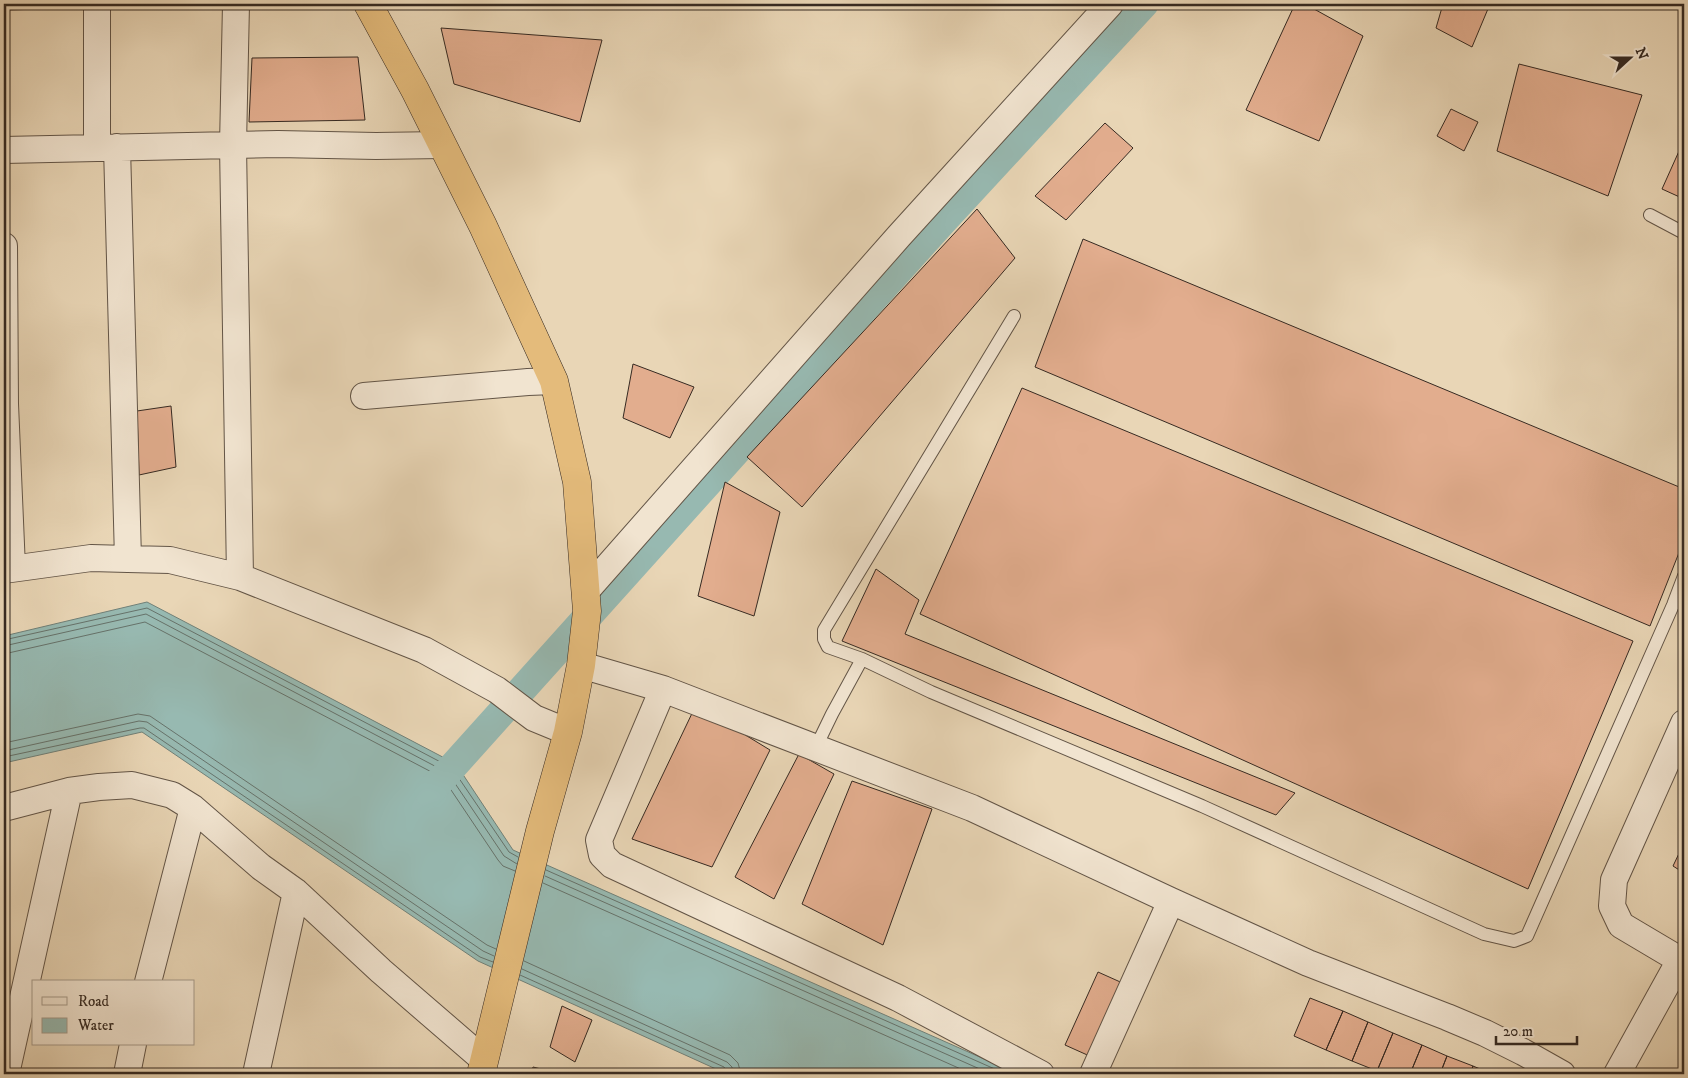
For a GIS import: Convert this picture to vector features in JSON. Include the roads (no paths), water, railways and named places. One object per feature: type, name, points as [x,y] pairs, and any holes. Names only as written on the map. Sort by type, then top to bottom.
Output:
[{"type":"highway","points":[[368,4],[483,226],[554,381],[577,482],[587,611],[581,662],[568,732],[540,831],[482,1067]]},
{"type":"street","points":[[98,4],[128,559]]},
{"type":"street","points":[[236,4],[233,145],[240,577]]},
{"type":"street","points":[[586,591],[899,236],[1110,4]]},
{"type":"street","points":[[4,150],[278,144],[442,145]]},
{"type":"street","points":[[4,246],[8,569],[91,558],[170,560],[240,577],[424,650],[497,690],[534,718],[568,732]]},
{"type":"street","points":[[364,396],[554,381]]},
{"type":"street","points":[[581,662],[663,689],[972,808],[1308,963],[1462,1023],[1523,1052],[1562,1074]]},
{"type":"street","points":[[663,689],[599,840],[602,855],[612,865],[898,998],[1041,1074]]},
{"type":"street","points":[[1617,1074],[1682,960],[1621,925],[1612,906],[1614,880],[1684,723]]},
{"type":"street","points":[[4,808],[69,791],[98,786],[132,786],[172,795],[194,808],[261,867],[296,892],[482,1067]]},
{"type":"street","points":[[6,1074],[69,791]]},
{"type":"street","points":[[149,980],[194,808]]},
{"type":"street","points":[[256,1074],[296,892]]},
{"type":"street","points":[[1094,1074],[1171,901]]},
{"type":"street","points":[[127,1074],[133,1046]]},
{"type":"lane","points":[[1650,215],[1684,233]]},
{"type":"lane","points":[[1014,316],[824,630],[824,639],[828,648],[862,659],[931,692],[1202,806],[1484,934],[1514,941],[1527,936],[1684,576]]},
{"type":"lane","points":[[816,747],[862,659]]},
{"type":"water","points":[[147,602],[456,764],[513,850],[1018,1074],[727,1074],[478,961],[142,732],[4,763],[4,636]]},
{"type":"waterway","points":[[429,793],[943,221],[1144,4]]}]
